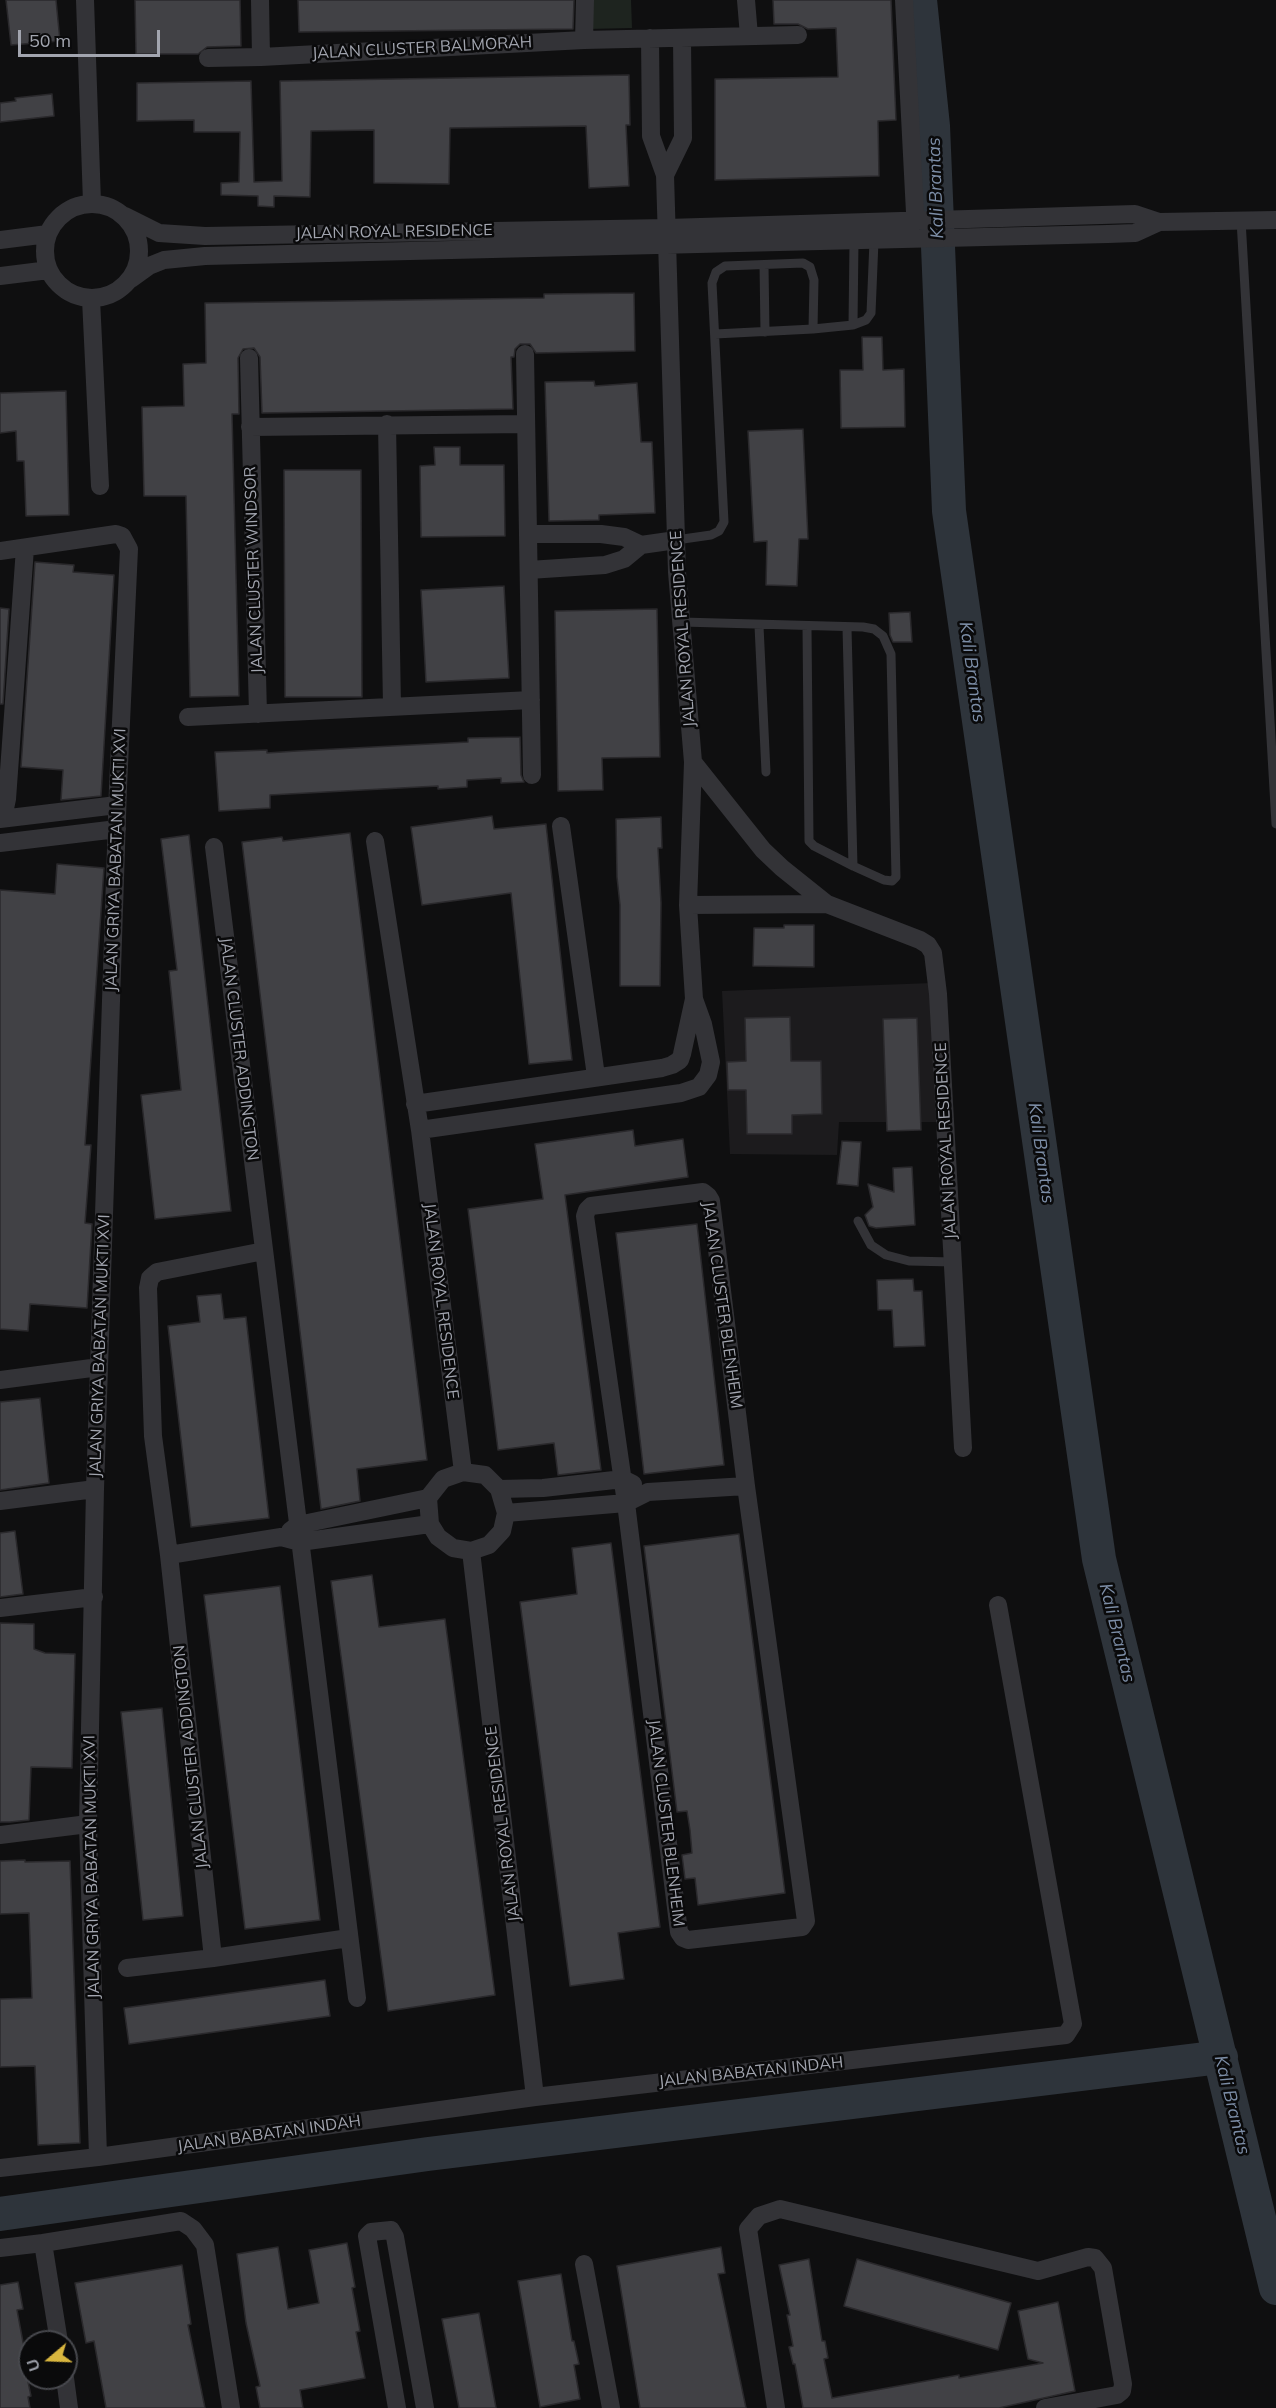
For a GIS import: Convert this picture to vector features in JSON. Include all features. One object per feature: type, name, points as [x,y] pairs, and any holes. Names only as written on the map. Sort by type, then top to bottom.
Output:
[{"type":"street","points":[[85,0],[92,203]]},
{"type":"street","points":[[260,0],[261,57]]},
{"type":"street","points":[[584,40],[585,0]]},
{"type":"street","points":[[746,0],[749,36]]},
{"type":"street","points":[[904,0],[922,220],[921,239]]},
{"type":"street","name":"JALAN CLUSTER BALMORAH","points":[[208,57],[261,57],[584,40],[798,35]]},
{"type":"street","points":[[650,38],[651,136],[665,176],[667,236]]},
{"type":"street","points":[[665,176],[683,138],[681,38]]},
{"type":"street","points":[[92,203],[104,204],[125,216],[134,227],[139,240],[140,254],[131,279],[120,290],[106,297],[91,299],[74,295],[59,285],[49,270],[45,258],[48,234],[55,221],[78,205],[92,203]]},
{"type":"street","name":"JALAN ROYAL RESIDENCE","points":[[131,279],[149,266],[164,260],[205,256],[667,236],[961,218],[1135,214],[1159,222],[1276,220]]},
{"type":"street","name":"JALAN ROYAL RESIDENCE","points":[[125,216],[159,233],[205,236],[667,236],[854,241],[1135,233],[1159,222]]},
{"type":"street","points":[[0,240],[48,234]]},
{"type":"street","name":"JALAN ROYAL RESIDENCE","points":[[420,1130],[681,1093],[699,1087],[708,1075],[711,1062],[694,995],[688,905],[693,762],[676,540],[667,236]]},
{"type":"street","points":[[0,276],[49,270]]},
{"type":"street","points":[[91,299],[100,486]]},
{"type":"street","points":[[525,354],[532,775]]},
{"type":"street","name":"JALAN CLUSTER WINDSOR","points":[[249,358],[258,714]]},
{"type":"street","points":[[387,424],[392,706]]},
{"type":"street","points":[[250,427],[526,424]]},
{"type":"street","name":"JALAN GRIYA BABATAN MUKTI XVI","points":[[26,548],[110,534],[122,536],[129,549],[117,805],[95,1490],[88,1824],[98,2157]]},
{"type":"street","points":[[529,534],[601,534],[624,537],[641,545]]},
{"type":"street","points":[[529,570],[605,565],[624,560],[641,545],[676,540]]},
{"type":"street","points":[[0,551],[26,548],[7,799],[2,819],[117,805]]},
{"type":"street","points":[[188,717],[531,700]]},
{"type":"street","name":"JALAN ROYAL RESIDENCE","points":[[693,762],[763,850],[782,868],[827,904],[920,940],[928,945],[935,960],[963,1448]]},
{"type":"street","points":[[561,825],[596,1076]]},
{"type":"street","points":[[0,843],[117,829]]},
{"type":"street","name":"JALAN ROYAL RESIDENCE","points":[[375,841],[420,1130],[463,1472]]},
{"type":"street","name":"JALAN CLUSTER ADDINGTON","points":[[214,847],[357,1998]]},
{"type":"street","name":"JALAN ROYAL RESIDENCE","points":[[688,905],[827,904]]},
{"type":"street","name":"JALAN ROYAL RESIDENCE","points":[[416,1104],[663,1068],[680,1060],[694,995]]},
{"type":"street","name":"JALAN CLUSTER BLENHEIM","points":[[703,1192],[711,1201],[746,1486],[806,1921],[802,1927],[688,1940],[683,1938],[679,1932],[623,1479],[585,1216],[586,1210],[591,1206],[703,1192]]},
{"type":"street","name":"JALAN CLUSTER ADDINGTON","points":[[213,1958],[169,1556],[153,1436],[148,1288],[150,1278],[157,1272],[264,1251]]},
{"type":"street","points":[[0,1380],[99,1366]]},
{"type":"street","points":[[169,1556],[299,1534],[428,1498],[443,1479],[463,1472],[485,1475],[499,1489],[506,1513],[502,1531],[489,1545],[471,1551],[453,1548],[438,1537],[429,1524],[428,1498]]},
{"type":"street","points":[[499,1489],[543,1488],[623,1479],[648,1492]]},
{"type":"street","points":[[506,1513],[626,1503],[648,1492],[746,1486]]},
{"type":"street","points":[[0,1501],[95,1490]]},
{"type":"street","points":[[299,1534],[429,1524]]},
{"type":"street","name":"JALAN ROYAL RESIDENCE","points":[[471,1551],[535,2097]]},
{"type":"street","points":[[0,1608],[94,1597]]},
{"type":"street","name":"JALAN BABATAN INDAH","points":[[0,2168],[98,2157],[535,2097],[1066,2035],[1073,2025],[998,1605]]},
{"type":"street","points":[[0,1835],[88,1824]]},
{"type":"street","points":[[128,1968],[349,1938]]},
{"type":"street","points":[[776,2408],[748,2229],[759,2216],[780,2209],[1038,2271],[1088,2257],[1095,2258],[1103,2268],[1123,2384],[1122,2391],[1117,2395],[1045,2408]]},
{"type":"street","points":[[0,2248],[181,2222],[193,2229],[206,2245],[231,2408]]},
{"type":"street","points":[[397,2408],[367,2236],[371,2232],[391,2230],[395,2236],[424,2408]]},
{"type":"street","points":[[43,2243],[57,2330]]},
{"type":"street","points":[[584,2264],[611,2408]]},
{"type":"street","points":[[67,2390],[69,2408]]},
{"type":"lane","points":[[1240,220],[1276,824]]},
{"type":"lane","points":[[852,325],[854,241]]},
{"type":"lane","points":[[715,334],[813,329],[852,325],[866,320],[871,312],[874,241]]},
{"type":"lane","points":[[676,540],[711,535],[719,531],[724,522],[712,282],[716,272],[725,266],[803,263],[810,267],[814,280],[813,329]]},
{"type":"lane","points":[[764,265],[765,332]]},
{"type":"lane","points":[[682,622],[874,628],[883,636],[891,654],[897,877],[892,881],[884,880],[853,866],[814,846],[809,841],[807,627]]},
{"type":"lane","points":[[759,626],[766,772]]},
{"type":"lane","points":[[847,628],[853,866]]},
{"type":"lane","points":[[858,1221],[871,1245],[886,1255],[909,1261],[953,1262]]},
{"type":"shaded area","points":[[587,0],[631,0],[632,28],[588,29]]},
{"type":"shaded area","points":[[932,983],[937,1122],[839,1122],[837,1155],[730,1154],[722,991]]},
{"type":"building","points":[[6,0],[56,0],[60,41],[11,45]]},
{"type":"building","points":[[135,0],[240,0],[241,46],[207,47],[198,54],[136,54]]},
{"type":"building","points":[[298,0],[574,0],[573,29],[299,32]]},
{"type":"building","points":[[773,0],[891,0],[896,120],[878,121],[879,176],[715,180],[715,79],[838,77],[836,28],[808,29],[798,24],[774,24]]},
{"type":"building","points":[[629,75],[630,125],[626,125],[629,186],[589,188],[586,126],[450,128],[449,184],[374,183],[374,130],[311,131],[310,197],[274,196],[274,207],[258,206],[258,196],[221,195],[221,183],[239,182],[240,132],[194,132],[194,120],[137,121],[137,83],[251,81],[254,182],[282,181],[280,81]]},
{"type":"building","points":[[52,94],[54,116],[0,122],[0,103],[16,101],[15,98]]},
{"type":"building","points":[[634,293],[635,351],[536,353],[530,344],[520,344],[515,349],[514,357],[511,357],[513,409],[262,413],[260,357],[254,348],[243,349],[238,358],[239,414],[232,414],[239,696],[190,697],[186,496],[144,496],[142,407],[184,406],[183,364],[206,363],[205,303],[544,298],[544,294]]},
{"type":"building","points":[[862,337],[882,337],[883,370],[904,369],[905,427],[841,428],[840,370],[863,370]]},
{"type":"building","points":[[594,381],[595,386],[637,383],[641,442],[652,442],[655,513],[599,515],[599,520],[549,521],[545,382]]},
{"type":"building","points":[[66,391],[69,515],[26,516],[24,461],[17,461],[16,431],[0,433],[0,393]]},
{"type":"building","points":[[803,429],[808,539],[799,539],[797,586],[766,585],[767,541],[754,542],[748,431]]},
{"type":"building","points":[[434,447],[460,447],[460,465],[504,465],[505,536],[421,537],[420,466],[435,465]]},
{"type":"building","points":[[284,470],[361,470],[362,697],[285,697]]},
{"type":"building","points":[[35,562],[74,565],[73,572],[114,575],[101,796],[61,800],[63,770],[21,767]]},
{"type":"building","points":[[504,586],[509,678],[426,682],[421,590]]},
{"type":"building","points":[[0,608],[9,609],[3,704],[0,704]]},
{"type":"building","points":[[657,609],[660,757],[602,758],[603,790],[558,791],[555,611]]},
{"type":"building","points":[[910,612],[912,642],[893,642],[890,635],[889,613]]},
{"type":"building","points":[[520,737],[521,775],[524,782],[501,783],[501,778],[467,780],[467,787],[438,789],[438,786],[270,795],[270,808],[219,811],[215,752],[267,750],[267,753],[468,742],[468,738]]},
{"type":"building","points":[[492,816],[494,829],[546,824],[572,1060],[529,1064],[511,893],[422,905],[411,827]]},
{"type":"building","points":[[661,817],[662,848],[658,848],[661,903],[660,986],[620,986],[620,905],[616,819]]},
{"type":"building","points":[[350,833],[427,1460],[357,1469],[360,1501],[321,1509],[242,842],[282,837],[283,841]]},
{"type":"building","points":[[189,835],[231,1211],[155,1219],[141,1095],[181,1090],[169,971],[177,970],[161,839]]},
{"type":"building","points":[[57,864],[104,868],[85,1145],[91,1145],[85,1223],[92,1224],[87,1308],[30,1304],[28,1331],[0,1329],[0,890],[55,894]]},
{"type":"building","points":[[784,925],[814,925],[814,967],[753,966],[754,928],[784,928]]},
{"type":"building","points":[[790,1017],[791,1061],[821,1061],[822,1114],[792,1115],[792,1134],[747,1134],[746,1090],[728,1090],[727,1062],[746,1061],[745,1018]]},
{"type":"building","points":[[917,1018],[921,1130],[887,1131],[883,1019]]},
{"type":"building","points":[[633,1130],[635,1146],[683,1139],[688,1177],[565,1195],[601,1470],[558,1475],[554,1443],[498,1450],[468,1209],[543,1199],[535,1144]]},
{"type":"building","points":[[842,1141],[861,1142],[858,1186],[837,1184]]},
{"type":"building","points":[[912,1167],[915,1225],[876,1228],[869,1226],[865,1215],[873,1207],[868,1184],[894,1192],[893,1168]]},
{"type":"building","points":[[697,1224],[724,1465],[644,1474],[616,1233]]},
{"type":"building","points":[[913,1279],[914,1291],[922,1291],[925,1346],[894,1347],[892,1310],[878,1310],[877,1280]]},
{"type":"building","points":[[221,1294],[224,1319],[246,1317],[269,1518],[191,1527],[168,1326],[200,1322],[197,1296]]},
{"type":"building","points":[[40,1398],[49,1483],[0,1490],[0,1402]]},
{"type":"building","points":[[15,1531],[23,1594],[0,1597],[0,1533]]},
{"type":"building","points":[[739,1534],[785,1893],[698,1905],[695,1878],[685,1879],[682,1855],[692,1853],[690,1830],[687,1811],[677,1812],[644,1546]]},
{"type":"building","points":[[611,1543],[660,1927],[618,1933],[624,1979],[570,1986],[520,1602],[577,1594],[572,1548]]},
{"type":"building","points":[[372,1575],[379,1627],[445,1619],[495,1995],[388,2011],[331,1581]]},
{"type":"building","points":[[280,1586],[320,1920],[245,1929],[204,1595]]},
{"type":"building","points":[[0,1623],[34,1624],[34,1649],[45,1653],[75,1654],[72,1768],[31,1767],[29,1820],[10,1822],[0,1822]]},
{"type":"building","points":[[162,1708],[183,1916],[143,1920],[121,1712]]},
{"type":"building","points":[[25,1860],[25,1862],[70,1861],[80,2143],[38,2145],[35,2066],[0,2067],[0,1999],[32,1998],[29,1913],[0,1914],[0,1861]]},
{"type":"building","points":[[325,1980],[330,2016],[129,2044],[124,2008]]},
{"type":"building","points":[[347,2243],[360,2331],[356,2332],[365,2378],[300,2390],[303,2408],[260,2408],[256,2387],[260,2386],[246,2323],[237,2254],[278,2247],[288,2309],[319,2303],[309,2250]]},
{"type":"building","points":[[721,2247],[725,2273],[718,2274],[746,2408],[640,2408],[617,2266]]},
{"type":"building","points":[[809,2259],[822,2341],[825,2341],[828,2358],[824,2359],[832,2398],[959,2375],[959,2378],[1043,2363],[1028,2359],[1018,2311],[1058,2302],[1075,2391],[999,2408],[803,2408],[795,2364],[793,2364],[789,2347],[793,2346],[787,2315],[790,2315],[779,2265]]},
{"type":"building","points":[[857,2259],[1011,2303],[998,2350],[844,2306]]},
{"type":"building","points":[[182,2265],[191,2324],[188,2325],[205,2408],[106,2408],[94,2341],[86,2343],[75,2283]]},
{"type":"building","points":[[561,2274],[572,2341],[574,2341],[579,2364],[574,2365],[580,2399],[540,2407],[518,2281]]},
{"type":"building","points":[[18,2282],[23,2309],[17,2310],[21,2330],[18,2330],[18,2390],[30,2390],[31,2396],[28,2397],[30,2408],[0,2408],[0,2285]]},
{"type":"building","points":[[479,2313],[496,2408],[459,2408],[442,2319]]},
{"type":"waterway","name":"Kali Brantas","points":[[920,0],[933,126],[949,511],[1099,1559],[1276,2288]]},
{"type":"waterway","points":[[0,2214],[428,2154],[1221,2057]]}]
